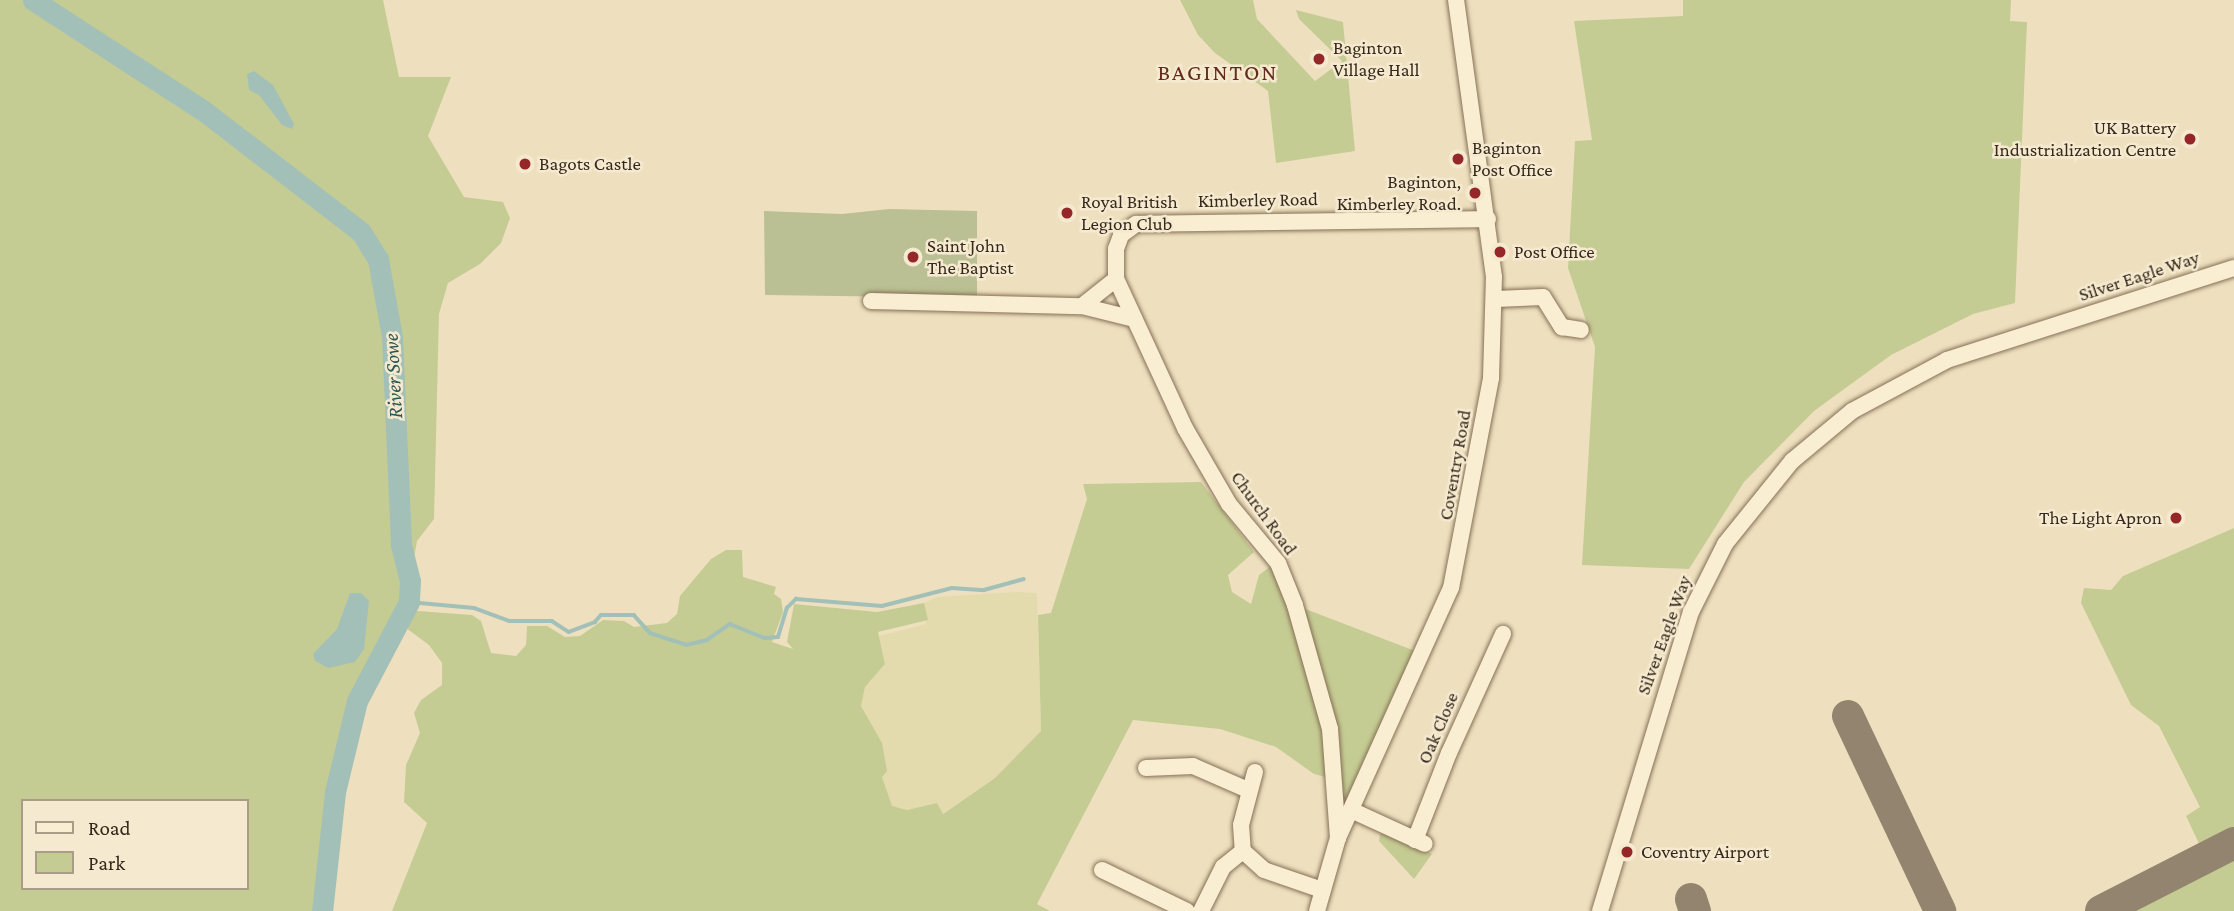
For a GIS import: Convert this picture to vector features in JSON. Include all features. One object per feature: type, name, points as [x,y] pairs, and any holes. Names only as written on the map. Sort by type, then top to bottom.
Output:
[{"type":"street","name":"Coventry Road","points":[[1317,911],[1338,838],[1436,625],[1460,560],[1491,378],[1496,299],[1488,219],[1456,0]]},
{"type":"street","name":"Kimberley Road","points":[[1134,318],[1116,279],[1116,249],[1121,235],[1136,224],[1488,219]]},
{"type":"street","name":"Silver Eagle Way","points":[[1600,911],[1691,612],[1726,544],[1792,461],[1852,411],[1947,360],[2234,268]]},
{"type":"street","points":[[1082,306],[1116,279]]},
{"type":"street","points":[[1496,299],[1543,296],[1562,327],[1581,330]]},
{"type":"street","points":[[872,301],[1082,306],[1134,318]]},
{"type":"street","name":"Church Road","points":[[1134,318],[1206,468],[1229,504],[1278,563],[1295,605],[1330,729],[1338,838]]},
{"type":"street","name":"Oak Close","points":[[1351,810],[1420,842],[1448,753],[1503,634]]},
{"type":"street","points":[[1146,768],[1193,766],[1248,790]]},
{"type":"street","points":[[1255,772],[1248,790],[1240,831],[1243,851],[1264,870],[1322,890]]},
{"type":"street","points":[[1201,911],[1223,867],[1243,851]]},
{"type":"street","points":[[1102,870],[1187,911]]},
{"type":"shaded area","points":[[1037,593],[1041,731],[995,778],[942,814],[937,803],[907,810],[892,807],[882,777],[882,744],[861,706],[865,687],[885,664],[879,636],[926,624],[924,603],[937,597]]},
{"type":"green space","points":[[0,0],[383,0],[399,77],[451,77],[428,136],[464,197],[503,202],[510,218],[501,243],[480,264],[448,283],[439,314],[434,519],[417,541],[405,610],[472,615],[481,621],[491,653],[516,656],[526,645],[527,626],[547,626],[565,637],[580,636],[603,620],[624,621],[634,627],[667,623],[677,614],[680,596],[711,559],[726,550],[742,550],[743,577],[776,587],[774,594],[781,599],[783,612],[772,642],[793,649],[787,642],[794,604],[877,612],[924,603],[928,620],[878,632],[885,664],[865,687],[861,706],[882,743],[887,771],[882,777],[892,806],[907,810],[937,803],[943,814],[995,778],[1041,731],[1038,615],[1051,613],[1087,499],[1083,484],[1201,482],[1254,552],[1228,575],[1232,592],[1251,604],[1259,575],[1271,566],[1295,605],[1423,654],[1338,838],[1337,780],[1314,774],[1276,747],[1220,729],[1133,720],[1037,904],[1050,911],[392,911],[427,823],[404,802],[406,765],[420,733],[414,713],[421,700],[442,685],[442,663],[429,645],[398,622],[357,701],[335,792],[322,911],[0,911]]},
{"type":"green space","points":[[1180,0],[1253,0],[1257,19],[1315,81],[1342,61],[1299,19],[1296,10],[1343,22],[1355,151],[1276,163],[1268,91],[1215,53],[1198,35]]},
{"type":"green space","points":[[1683,0],[2011,0],[2010,21],[2027,22],[2015,303],[1973,314],[1891,355],[1814,411],[1744,482],[1689,569],[1582,565],[1595,347],[1568,268],[1575,141],[1592,140],[1574,21],[1683,16]]},
{"type":"green space","points":[[889,209],[977,211],[977,298],[765,295],[764,211],[842,214]]},
{"type":"green space","points":[[2234,528],[2234,832],[2201,848],[2186,816],[2200,807],[2159,726],[2131,705],[2081,603],[2084,588],[2111,590],[2123,576]]},
{"type":"green space","points":[[1385,833],[1432,854],[1414,879],[1379,841],[1380,834]]},
{"type":"green space","points":[[2234,858],[2234,911],[2131,911],[2210,869]]},
{"type":"water","points":[[254,71],[273,85],[294,124],[292,129],[282,125],[259,95],[249,90],[247,74]]},
{"type":"water","points":[[350,593],[361,593],[369,601],[364,649],[355,662],[328,668],[315,661],[313,654],[337,629]]},
{"type":"waterway","name":"River Sowe","points":[[33,0],[204,111],[361,232],[378,259],[392,337],[401,545],[410,581],[409,602],[357,701],[335,792],[322,911]]},
{"type":"waterway","points":[[409,602],[474,608],[509,621],[552,621],[569,632],[595,622],[601,615],[634,615],[650,633],[686,645],[707,640],[730,624],[765,638],[778,637],[787,608],[796,599],[882,606],[952,588],[984,590],[1024,579]]},
{"type":"taxiway","points":[[1848,716],[1940,911]]},
{"type":"taxiway","points":[[2101,911],[2234,843]]},
{"type":"taxiway","points":[[1691,899],[1695,911]]},
{"type":"place","name":"Baginton Village Hall","points":[[1319,59]]},
{"type":"place","name":"UK Battery Industrialization Centre","points":[[2190,139]]},
{"type":"place","name":"Baginton Post Office","points":[[1458,159]]},
{"type":"place","name":"Bagots Castle","points":[[525,164]]},
{"type":"place","name":"Baginton, Kimberley Road.","points":[[1475,193]]},
{"type":"place","name":"Royal British Legion Club","points":[[1067,213]]},
{"type":"place","name":"Post Office","points":[[1500,252]]},
{"type":"place","name":"Saint John The Baptist","points":[[913,257]]},
{"type":"place","name":"The Light Apron","points":[[2176,518]]},
{"type":"place","name":"Coventry Airport","points":[[1627,852]]},
{"type":"district","name":"BAGINTON","points":[[1218,72]]}]
